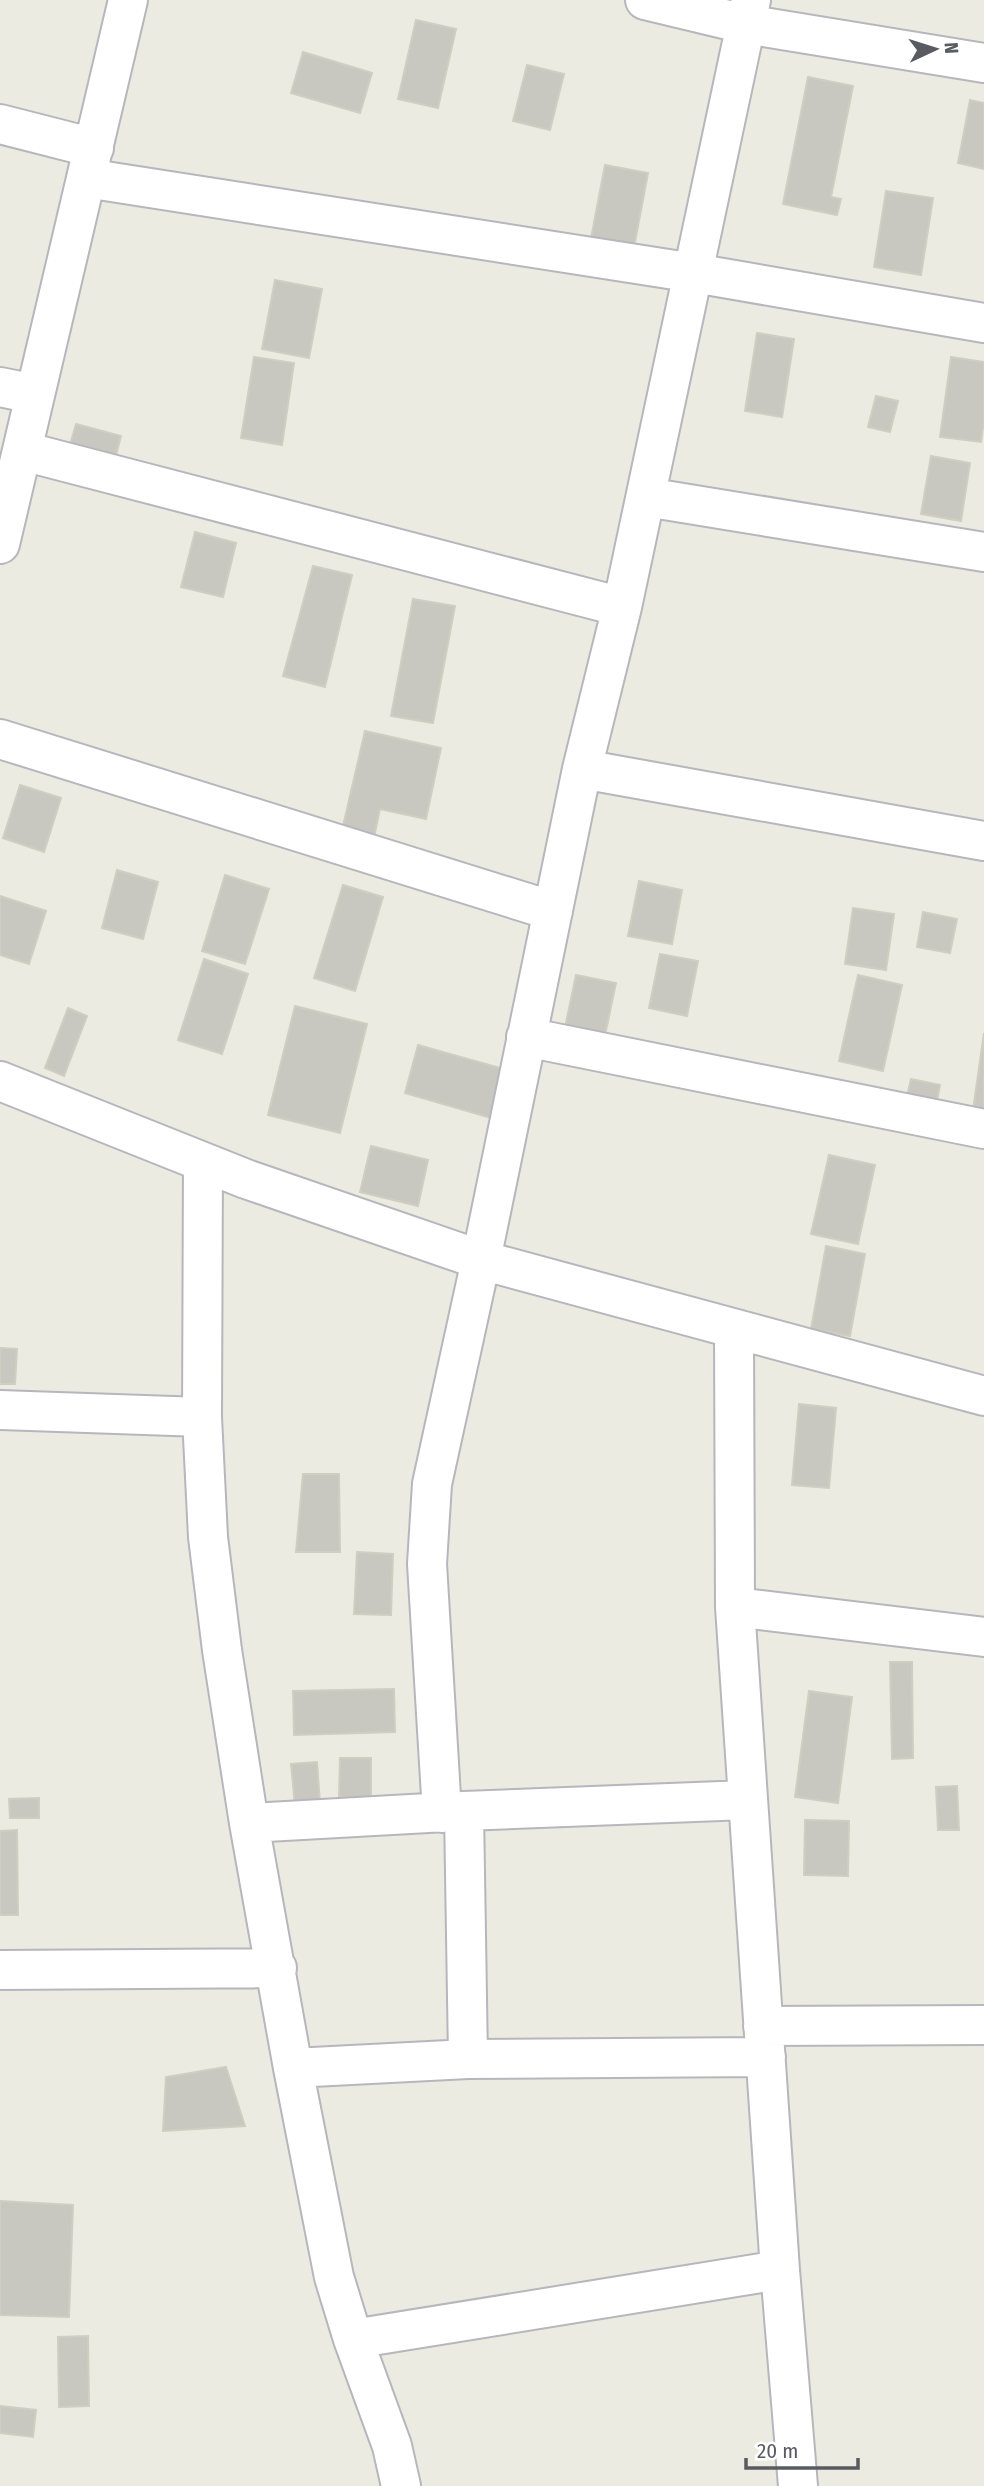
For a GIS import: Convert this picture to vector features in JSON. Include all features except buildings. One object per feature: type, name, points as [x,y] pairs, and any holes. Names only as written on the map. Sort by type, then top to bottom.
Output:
[{"type":"street","points":[[0,544],[23,450],[17,391],[90,163],[128,0]]},
{"type":"street","points":[[645,0],[748,12],[984,63]]},
{"type":"street","points":[[468,2059],[453,1812],[427,1564],[431,1496],[582,769],[622,607],[748,12]]},
{"type":"street","points":[[0,124],[90,163],[984,323]]},
{"type":"street","points":[[23,450],[622,607]]},
{"type":"street","points":[[646,497],[984,552]]},
{"type":"street","points":[[0,739],[553,911]]},
{"type":"street","points":[[582,769],[984,841]]},
{"type":"street","points":[[526,1037],[984,1129]]},
{"type":"street","points":[[0,1081],[203,1163],[481,1260],[984,1396]]},
{"type":"street","points":[[203,1163],[202,1417],[208,1537],[222,1650],[249,1823],[334,2277],[353,2339],[392,2446],[401,2486]]},
{"type":"street","points":[[734,1329],[735,1607],[780,2270],[798,2486]]},
{"type":"street","points":[[0,1410],[202,1417]]},
{"type":"street","points":[[735,1607],[984,1637]]},
{"type":"street","points":[[249,1823],[747,1800]]},
{"type":"street","points":[[0,1970],[277,1968]]},
{"type":"street","points":[[293,2068],[764,2042],[984,2025]]},
{"type":"street","points":[[353,2339],[780,2270]]}]
